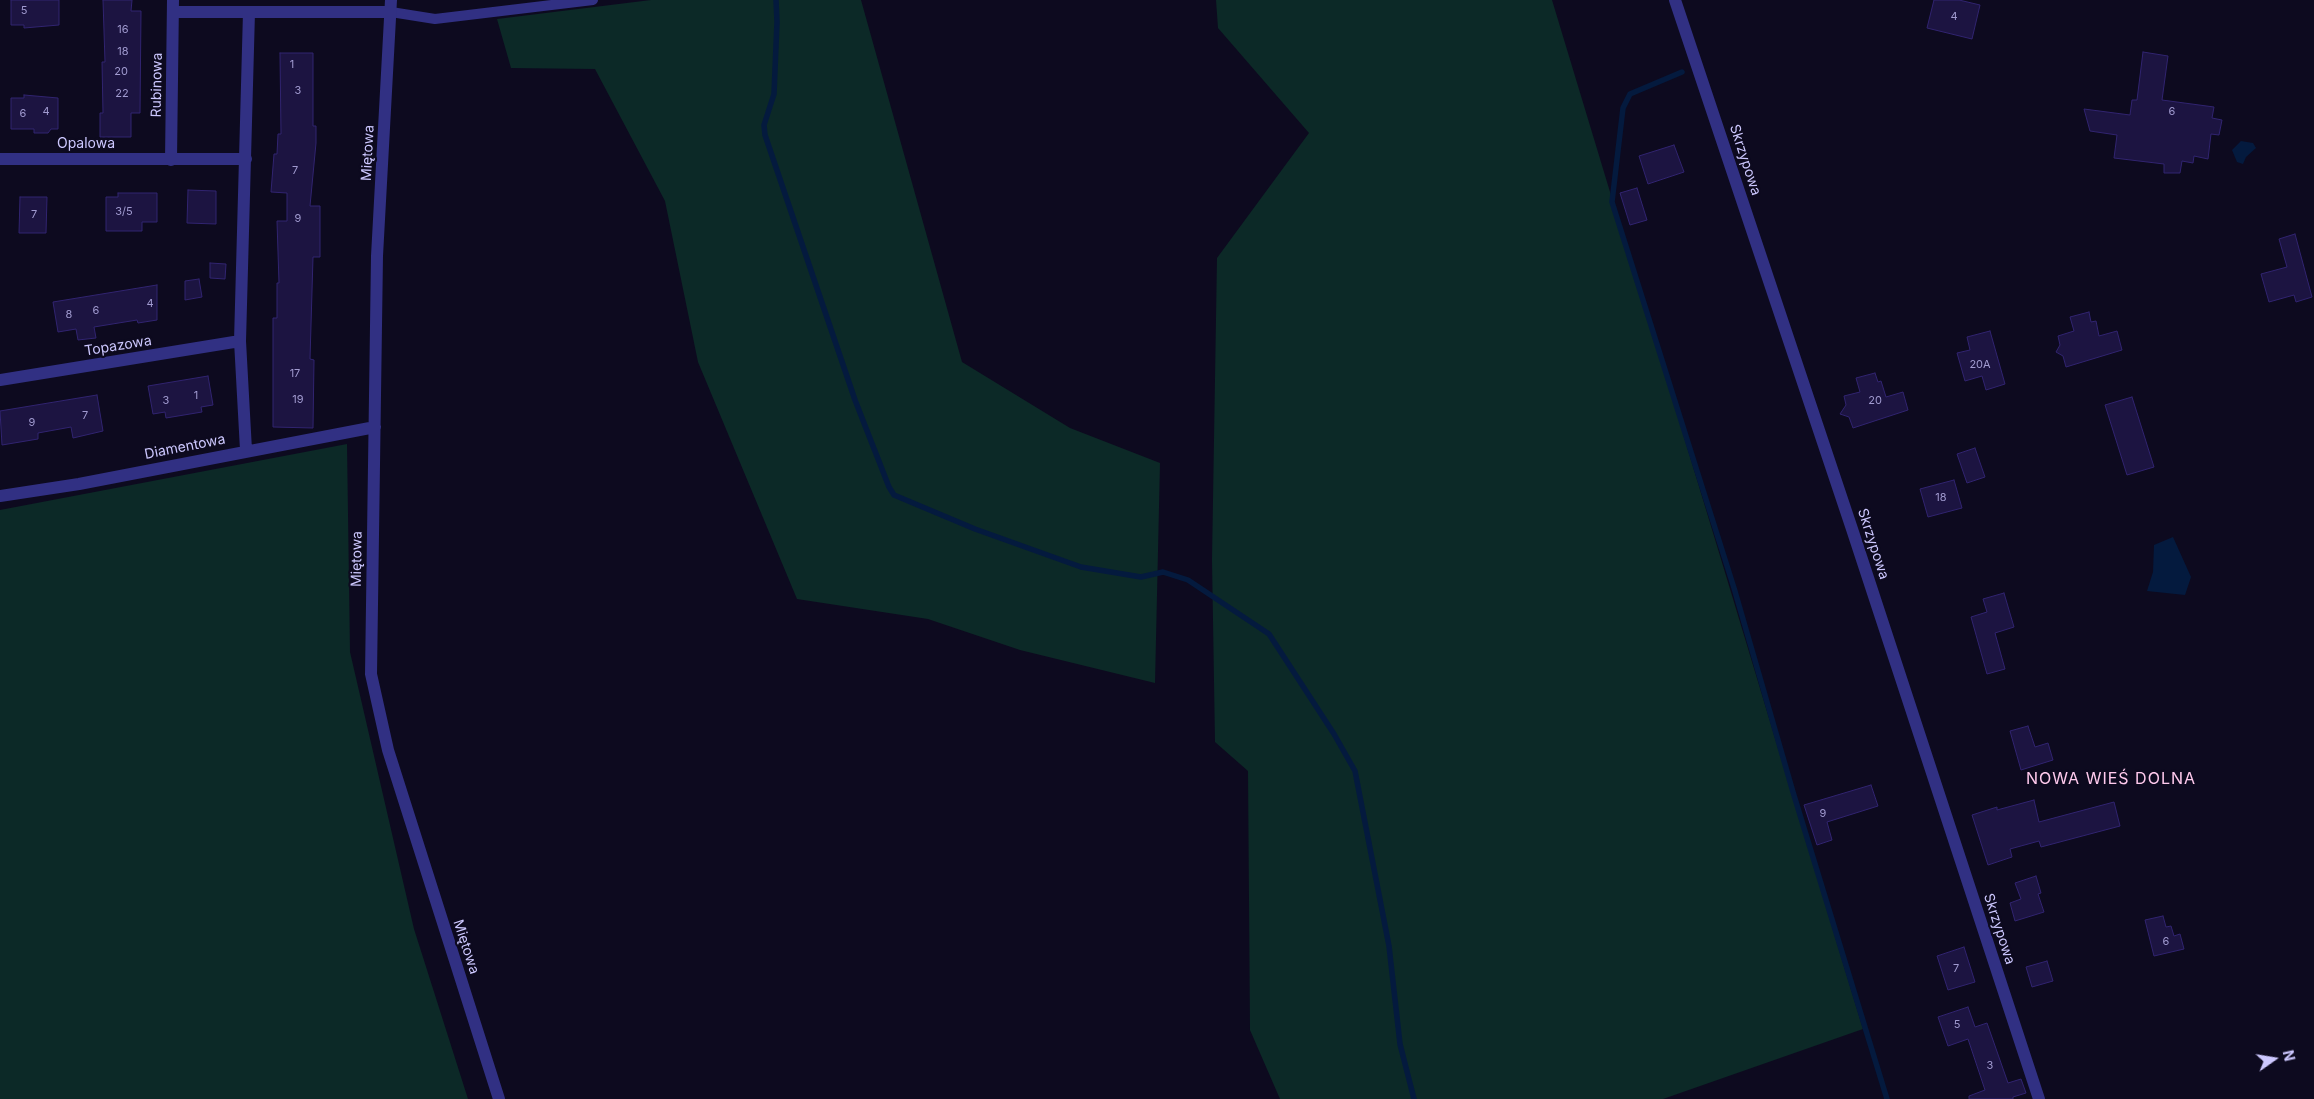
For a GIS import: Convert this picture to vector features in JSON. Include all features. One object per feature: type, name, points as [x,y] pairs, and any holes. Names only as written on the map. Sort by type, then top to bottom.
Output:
[{"type":"street","name":"Skrzypowa","points":[[1675,0],[1849,520],[2038,1099]]},
{"type":"street","name":"Rubinowa","points":[[171,160],[173,6],[249,12],[391,6]]},
{"type":"street","name":"Miętowa","points":[[391,6],[377,256],[369,649],[374,695],[388,750],[499,1099]]},
{"type":"street","points":[[246,450],[240,341],[249,12]]},
{"type":"street","name":"Opalowa","points":[[0,159],[171,160]]},
{"type":"street","points":[[171,160],[246,159]]},
{"type":"street","name":"Topazowa","points":[[0,380],[240,341]]},
{"type":"street","name":"Diamentowa","points":[[0,496],[79,484],[246,450],[375,427]]},
{"type":"lane","points":[[391,6],[435,19],[593,0]]},
{"type":"green space","points":[[651,0],[861,0],[962,362],[1070,428],[1160,463],[1155,683],[1020,650],[928,619],[797,599],[698,362],[665,201],[595,69],[511,68],[497,19]]},
{"type":"green space","points":[[1216,0],[1552,0],[1863,1029],[1663,1099],[1280,1099],[1250,1030],[1248,771],[1215,742],[1212,560],[1217,258],[1309,133],[1218,28]]},
{"type":"green space","points":[[347,444],[350,652],[414,929],[468,1099],[0,1099],[0,510]]},
{"type":"water","points":[[2241,141],[2253,143],[2256,148],[2246,157],[2243,164],[2237,162],[2232,150]]},
{"type":"water","points":[[2173,537],[2191,577],[2185,595],[2147,591],[2153,572],[2154,545]]},
{"type":"building","points":[[11,0],[59,0],[59,25],[24,28],[24,25],[11,25]]},
{"type":"building","points":[[103,0],[132,0],[131,11],[141,11],[140,113],[131,113],[131,137],[100,137],[100,113],[103,113],[102,62],[105,62]]},
{"type":"building","points":[[1934,0],[1959,0],[1980,5],[1972,39],[1927,28]]},
{"type":"building","points":[[2143,52],[2168,56],[2162,100],[2214,107],[2212,118],[2222,120],[2219,135],[2211,134],[2208,159],[2194,156],[2193,163],[2182,161],[2180,173],[2164,173],[2164,164],[2114,158],[2117,135],[2090,131],[2084,109],[2130,115],[2132,100],[2137,100]]},
{"type":"building","points":[[280,53],[313,53],[313,126],[316,126],[316,143],[310,206],[320,206],[320,257],[313,257],[310,359],[314,360],[313,428],[273,427],[273,318],[277,318],[277,283],[279,283],[277,221],[287,221],[287,193],[271,192],[274,154],[277,154],[278,134],[281,134]]},
{"type":"building","points":[[24,95],[58,98],[58,129],[51,129],[48,133],[34,133],[34,129],[11,129],[11,98],[24,98]]},
{"type":"building","points":[[1674,145],[1684,172],[1648,184],[1639,156]]},
{"type":"building","points":[[1637,188],[1647,220],[1630,225],[1620,193]]},
{"type":"building","points":[[188,190],[216,191],[216,224],[187,223]]},
{"type":"building","points":[[118,193],[157,193],[157,222],[142,222],[142,231],[106,231],[106,197],[118,197]]},
{"type":"building","points":[[20,197],[47,197],[46,233],[19,233]]},
{"type":"building","points":[[2295,234],[2312,297],[2296,302],[2294,295],[2269,302],[2261,274],[2287,267],[2279,239]]},
{"type":"building","points":[[210,263],[226,264],[225,279],[210,278]]},
{"type":"building","points":[[199,279],[202,297],[185,300],[185,281]]},
{"type":"building","points":[[157,285],[157,320],[138,323],[137,320],[94,327],[96,338],[78,340],[76,329],[58,332],[53,302]]},
{"type":"building","points":[[2089,312],[2091,322],[2096,321],[2099,336],[2117,331],[2122,350],[2066,367],[2063,356],[2056,352],[2060,345],[2058,336],[2074,331],[2070,317]]},
{"type":"building","points":[[1990,331],[2005,384],[1986,390],[1982,376],[1965,381],[1957,353],[1970,350],[1967,337]]},
{"type":"building","points":[[1875,373],[1878,382],[1881,381],[1886,397],[1903,392],[1908,410],[1853,428],[1849,417],[1840,414],[1846,405],[1844,396],[1860,392],[1856,378]]},
{"type":"building","points":[[208,376],[213,405],[201,407],[202,412],[166,418],[165,412],[153,414],[148,386]]},
{"type":"building","points":[[97,395],[103,431],[73,438],[71,427],[38,433],[38,439],[2,445],[0,411]]},
{"type":"building","points":[[2132,397],[2154,467],[2127,475],[2105,405]]},
{"type":"building","points":[[1975,448],[1985,477],[1967,483],[1957,454]]},
{"type":"building","points":[[1954,480],[1962,508],[1928,517],[1920,489]]},
{"type":"building","points":[[2004,593],[2014,627],[1995,633],[2005,669],[1987,674],[1971,617],[1987,612],[1983,599]]},
{"type":"building","points":[[2028,726],[2035,747],[2048,743],[2053,760],[2021,770],[2010,731]]},
{"type":"building","points":[[1871,785],[1878,806],[1827,822],[1832,840],[1817,845],[1804,805]]},
{"type":"building","points":[[2034,800],[2039,822],[2114,802],[2120,826],[2041,847],[2039,841],[2010,849],[2012,857],[1988,865],[1972,815],[1997,807],[1997,810]]},
{"type":"building","points":[[2036,876],[2041,893],[2038,894],[2044,912],[2015,921],[2010,903],[2021,899],[2015,883]]},
{"type":"building","points":[[2163,916],[2166,927],[2171,926],[2174,936],[2180,934],[2184,949],[2154,956],[2145,920]]},
{"type":"building","points":[[1964,947],[1975,982],[1948,990],[1937,956]]},
{"type":"building","points":[[2047,961],[2053,981],[2032,987],[2026,967]]},
{"type":"building","points":[[1968,1007],[1975,1027],[1987,1023],[2008,1083],[2021,1079],[2026,1093],[2013,1097],[2013,1099],[1969,1099],[1969,1096],[1985,1090],[1968,1039],[1948,1046],[1938,1017]]},
{"type":"waterway","points":[[776,0],[774,94],[764,125],[765,135],[855,400],[889,487],[894,495],[975,529],[1081,567],[1141,577],[1163,572],[1188,580],[1269,634],[1334,734],[1355,771],[1389,946],[1400,1044],[1414,1099]]},
{"type":"waterway","points":[[1682,72],[1630,94],[1623,108],[1612,202],[1734,588],[1793,792],[1887,1099]]},
{"type":"district","name":"NOWA WIEŚ DOLNA","points":[[2111,779]]}]
